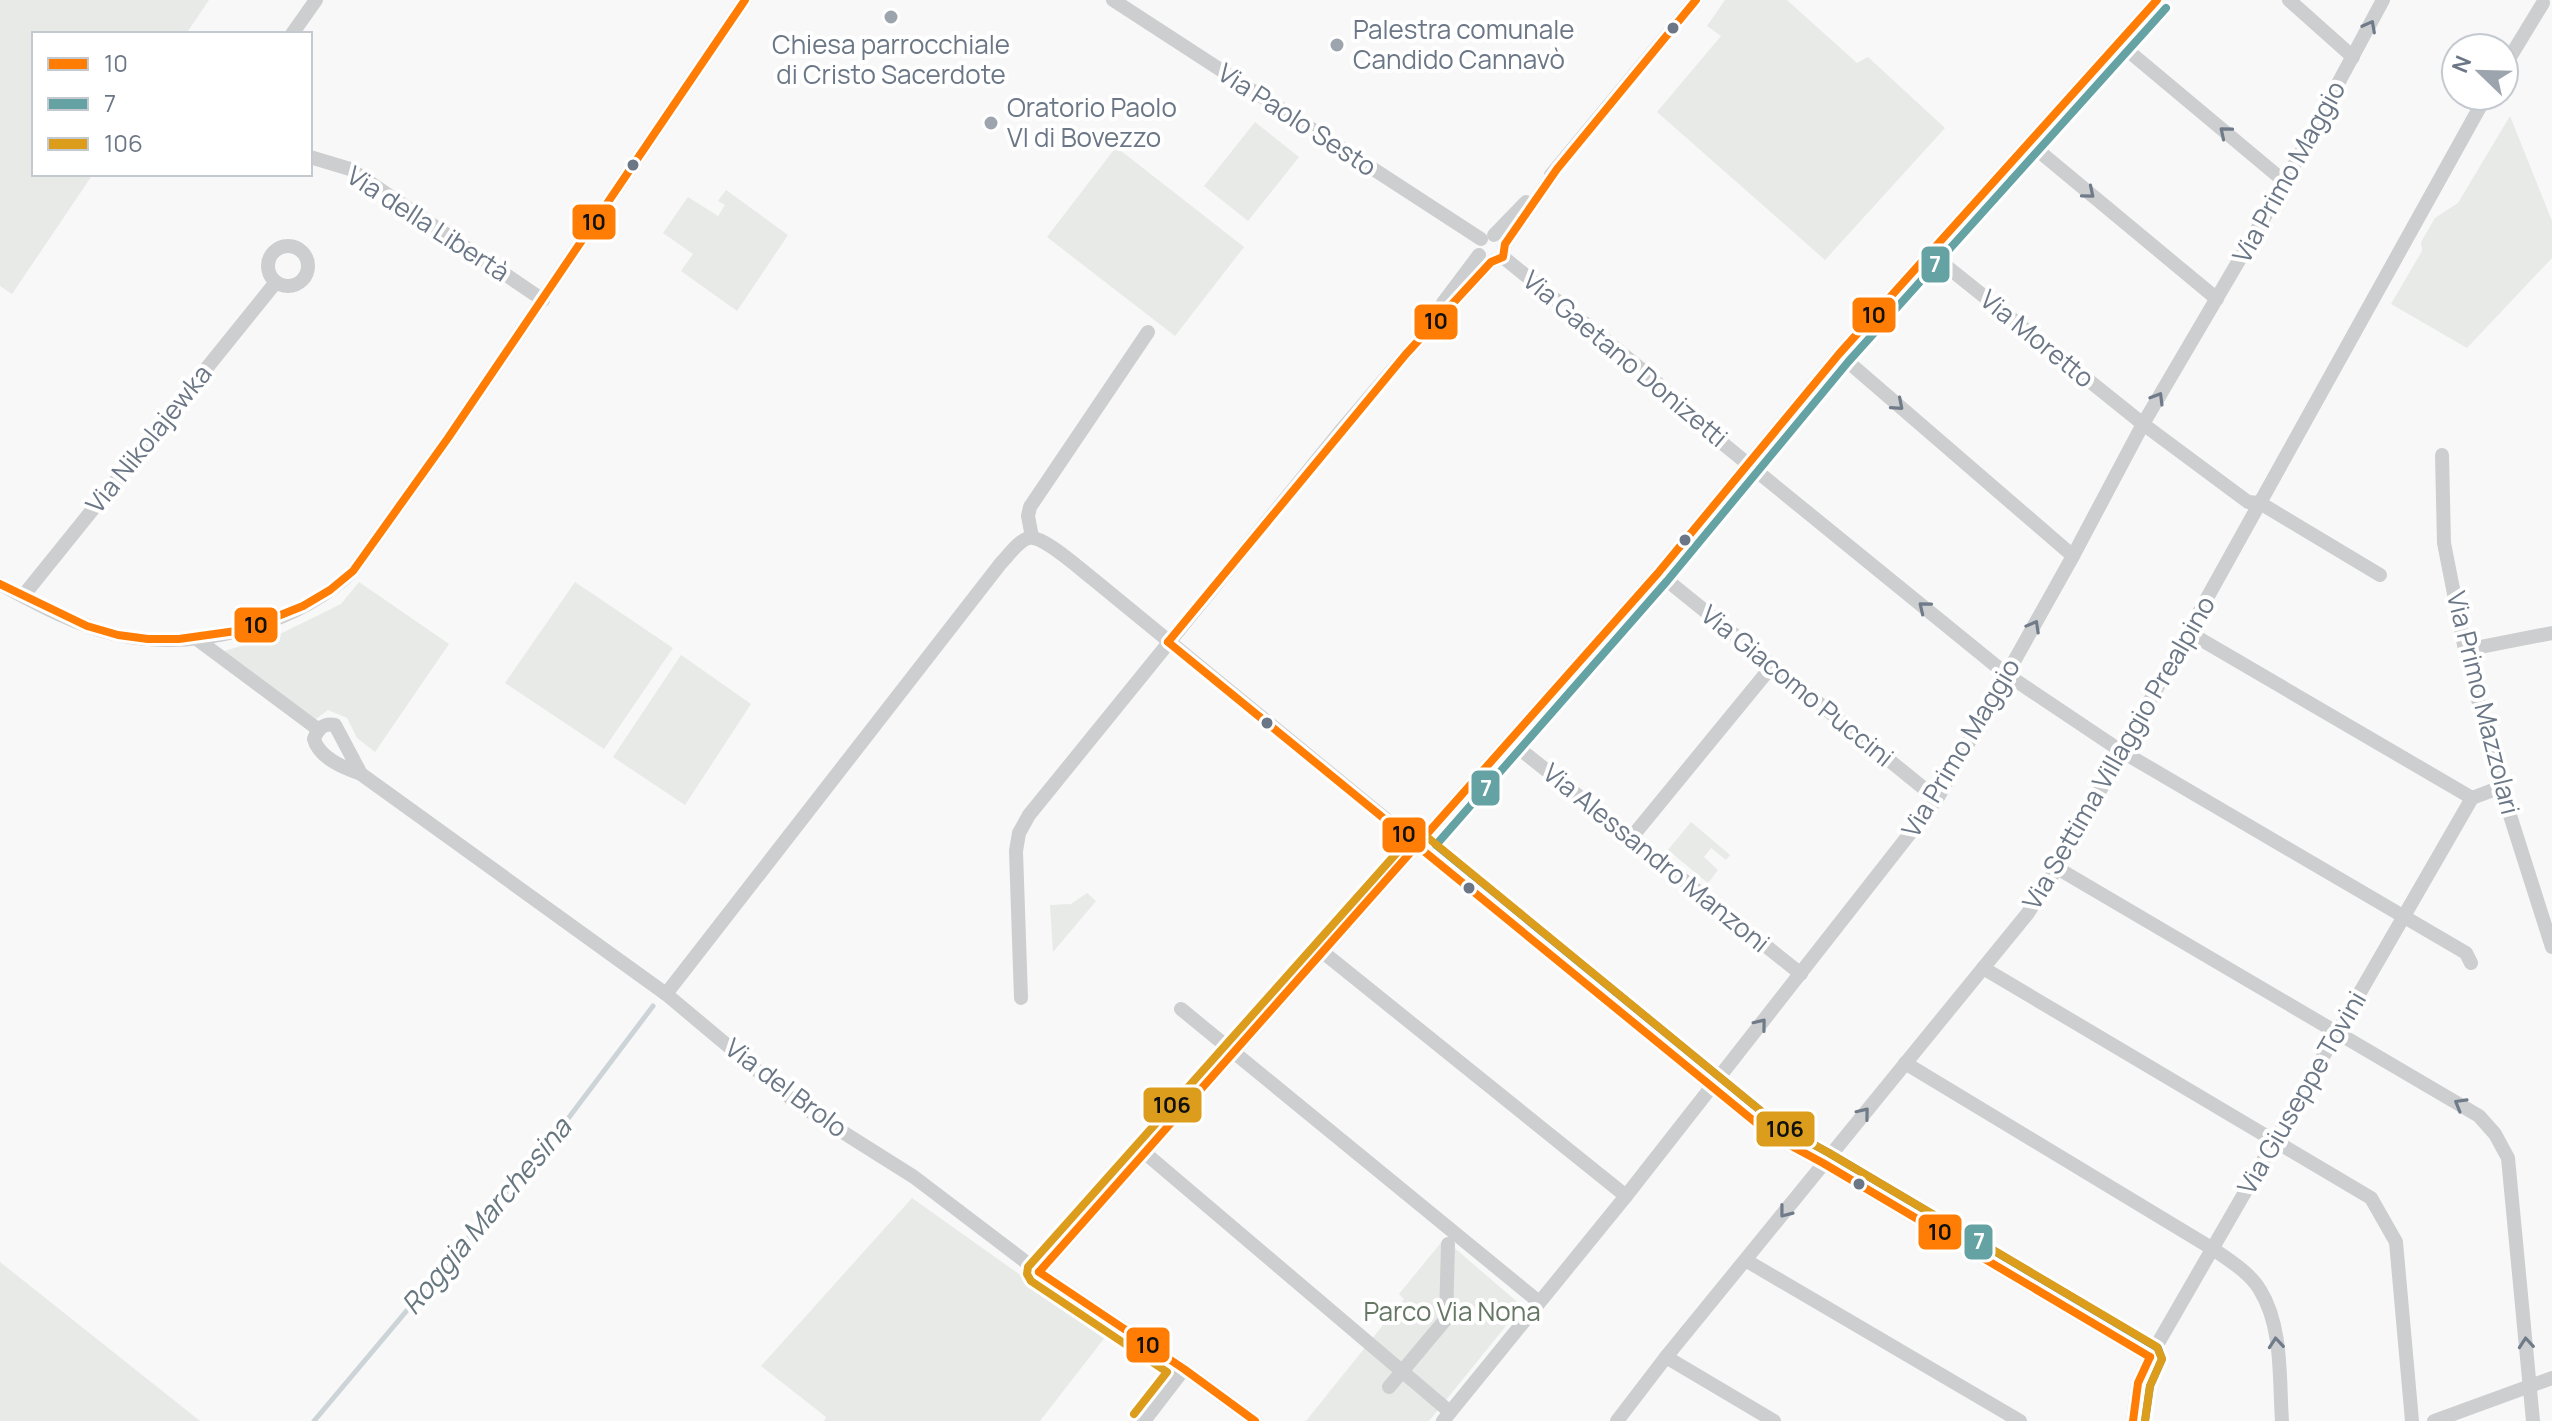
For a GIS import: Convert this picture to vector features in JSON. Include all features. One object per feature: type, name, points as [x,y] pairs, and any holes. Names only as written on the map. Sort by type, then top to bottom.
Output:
[{"type":"street","points":[[293,32],[316,0]]},
{"type":"street","points":[[0,584],[90,627],[148,639],[194,637],[251,628],[304,607],[343,581],[448,438],[745,0]]},
{"type":"street","name":"Via Paolo Sesto","points":[[1113,0],[1492,249]]},
{"type":"street","points":[[1021,998],[1016,851],[1019,833],[1029,815],[1696,0]]},
{"type":"street","points":[[1039,1272],[1511,742],[1658,573],[1839,354],[2157,0]]},
{"type":"street","points":[[2289,0],[2353,57]]},
{"type":"street","name":"Via Primo Maggio","points":[[1446,1416],[1626,1196],[1937,799],[2143,424],[2285,182],[2383,0]]},
{"type":"street","points":[[2520,41],[2543,3]]},
{"type":"street","points":[[2120,44],[2285,182]]},
{"type":"street","name":"Via Settima Villaggio Prealpino","points":[[1617,1421],[2028,913],[2057,868],[2477,112]]},
{"type":"street","points":[[2029,143],[2217,299]]},
{"type":"street","name":"Via della Libertà","points":[[312,158],[350,169],[543,300]]},
{"type":"street","name":"Via Gaetano Donizetti","points":[[1492,249],[1652,378],[1700,425],[2006,674],[2121,751],[2466,953],[2471,963]]},
{"type":"street","name":"Via Moretto","points":[[1930,253],[2143,424]]},
{"type":"street","name":"Via Nikolajewka","points":[[23,596],[276,282]]},
{"type":"street","points":[[1148,332],[1030,507],[1029,525],[1038,539],[1771,1135],[2150,1357]]},
{"type":"street","points":[[1839,354],[2073,556]]},
{"type":"street","points":[[2143,424],[2248,502],[2260,503],[2380,575]]},
{"type":"street","name":"Via Primo Mazzolari","points":[[2442,455],[2444,543],[2465,650],[2501,787],[2552,947]]},
{"type":"street","points":[[666,994],[1001,563],[1026,539],[1038,539]]},
{"type":"street","name":"Via Giacomo Puccini","points":[[1658,573],[1937,799]]},
{"type":"street","points":[[2188,632],[2472,798],[2501,787]]},
{"type":"street","points":[[2465,650],[2552,633]]},
{"type":"street","name":"Via del Brolo","points":[[194,637],[319,730]]},
{"type":"street","points":[[1631,838],[1772,666]]},
{"type":"street","name":"Via del Brolo","points":[[361,774],[335,725],[325,725],[319,730],[314,739],[318,750],[343,768],[361,774],[666,994],[795,1102],[914,1177],[1039,1272],[1184,1369],[1255,1421]]},
{"type":"street","name":"Via Alessandro Manzoni","points":[[1511,742],[1801,974]]},
{"type":"street","name":"Via Giuseppe Tovini","points":[[2133,1421],[2138,1383],[2150,1357],[2472,798]]},
{"type":"street","points":[[2057,868],[2479,1116],[2508,1158],[2533,1421]]},
{"type":"street","points":[[1324,953],[1626,1196]]},
{"type":"street","points":[[1983,968],[2371,1198],[2396,1242],[2412,1421]]},
{"type":"street","points":[[1181,1009],[1539,1302]]},
{"type":"street","points":[[1905,1063],[2238,1267],[2260,1289],[2274,1323],[2282,1421]]},
{"type":"street","points":[[1145,1153],[1402,1372],[1446,1416]]},
{"type":"street","points":[[1389,1387],[1446,1319],[1448,1244]]},
{"type":"street","points":[[1747,1261],[2020,1421]]},
{"type":"street","points":[[1666,1357],[1774,1421]]},
{"type":"street","points":[[1144,1421],[1184,1369]]},
{"type":"street","points":[[2434,1421],[2552,1378]]},
{"type":"green space","points":[[0,0],[209,0],[187,32],[32,32],[32,176],[92,176],[12,294],[0,286]]},
{"type":"green space","points":[[1725,0],[1787,0],[1857,63],[1868,57],[1945,128],[1825,260],[1657,112],[1721,36],[1707,26]]},
{"type":"green space","points":[[2510,116],[2552,221],[2552,258],[2467,348],[2391,304],[2422,251],[2421,242],[2435,218],[2458,203]]},
{"type":"green space","points":[[1255,122],[1299,157],[1248,221],[1204,186]]},
{"type":"green space","points":[[1116,147],[1244,247],[1175,336],[1047,237]]},
{"type":"green space","points":[[726,190],[788,235],[737,311],[681,271],[693,254],[663,233],[688,197],[718,216],[725,205],[718,201]]},
{"type":"green space","points":[[359,582],[449,644],[375,752],[357,738],[347,718],[328,710],[316,719],[221,652],[278,635],[341,604]]},
{"type":"green space","points":[[575,582],[673,648],[604,749],[505,683]]},
{"type":"green space","points":[[681,655],[751,704],[685,805],[613,757]]},
{"type":"green space","points":[[1691,822],[1730,855],[1726,860],[1711,848],[1704,857],[1718,870],[1708,883],[1668,850]]},
{"type":"green space","points":[[1087,893],[1096,901],[1053,952],[1050,905],[1071,904]]},
{"type":"green space","points":[[912,1198],[1106,1336],[1040,1421],[824,1421],[826,1417],[761,1366]]},
{"type":"green space","name":"Parco Via Nona","points":[[1444,1239],[1522,1306],[1429,1421],[1306,1421],[1404,1299],[1399,1294]]},
{"type":"green space","points":[[0,1262],[200,1421],[0,1421]]},
{"type":"waterway","name":"Roggia Marchesina","points":[[314,1421],[567,1120],[653,1006]]},
{"type":"transit line","name":"10","points":[[0,584],[87,626],[148,639],[179,639],[243,630],[303,606],[330,590],[353,571],[448,438],[745,0]]},
{"type":"transit line","name":"10","points":[[1168,642],[1406,354],[1491,262],[1503,257],[1505,244],[1557,169],[1696,0]]},
{"type":"transit line","name":"10","points":[[1039,1272],[1658,573],[1839,354],[2157,0]]},
{"type":"transit line","name":"7","points":[[2145,1421],[2150,1386],[2162,1359],[2158,1348],[1778,1125],[1436,845],[1667,581],[1848,362],[2166,8]]},
{"type":"transit line","name":"10","points":[[1168,642],[1771,1135],[2150,1357]]},
{"type":"transit line","name":"106","points":[[1134,1414],[1167,1372],[1031,1281],[1027,1274],[1028,1267],[1410,838],[1419,834],[1427,837],[1778,1125],[2157,1347],[2162,1359],[2150,1386],[2145,1421]]},
{"type":"transit line","name":"10","points":[[1039,1272],[1184,1369],[1255,1421]]},
{"type":"transit line","name":"10","points":[[2133,1421],[2138,1383],[2150,1357]]},
{"type":"place","name":"Chiesa parrocchiale di Cristo Sacerdote","points":[[891,17]]},
{"type":"place","name":"Palestra comunale Candido Cannavò","points":[[1337,45]]},
{"type":"place","name":"Oratorio Paolo VI di Bovezzo","points":[[991,123]]}]
